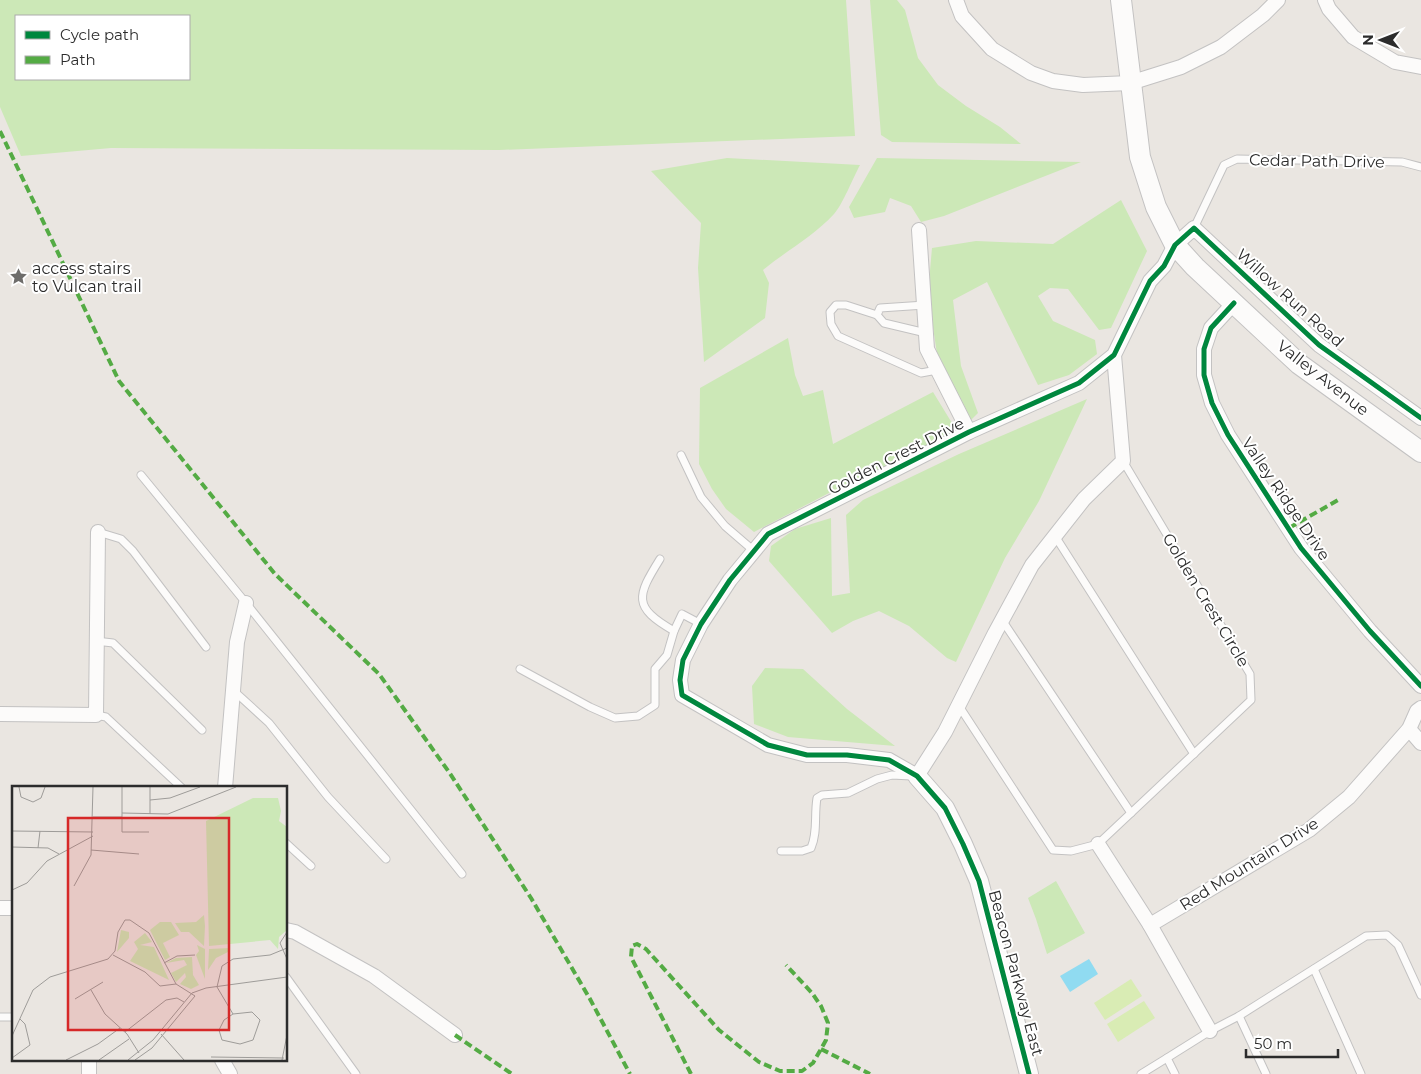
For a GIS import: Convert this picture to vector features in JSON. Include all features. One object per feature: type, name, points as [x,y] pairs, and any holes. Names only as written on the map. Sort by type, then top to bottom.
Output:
[{"type":"main road","name":"Valley Avenue","points":[[1121,0],[1140,157],[1156,207],[1175,245],[1195,267],[1299,364],[1421,452]]},
{"type":"street","points":[[956,0],[962,16],[992,49],[1031,73],[1053,82],[1083,85],[1130,83],[1181,68],[1220,48],[1263,15],[1278,0]]},
{"type":"street","points":[[1325,0],[1329,9],[1353,37],[1395,62],[1421,67]]},
{"type":"street","name":"Golden Crest Drive","points":[[917,776],[889,760],[847,754],[807,755],[768,745],[682,695],[680,680],[683,660],[701,624],[730,580],[768,534],[969,432],[1079,383],[1114,355],[1150,281],[1164,266],[1175,245],[1194,228]]},
{"type":"street","name":"Willow Run Road","points":[[1194,228],[1319,345],[1421,418]]},
{"type":"street","name":"Golden Crest Drive","points":[[919,230],[927,349],[969,432]]},
{"type":"street","name":"Valley Ridge Drive","points":[[1234,303],[1211,328],[1204,349],[1204,375],[1212,403],[1228,435],[1301,548],[1370,631],[1421,686]]},
{"type":"street","name":"Golden Crest Circle","points":[[1114,355],[1123,461]]},
{"type":"street","points":[[917,776],[941,739],[959,706],[1002,619],[1032,565],[1084,499],[1123,461]]},
{"type":"street","points":[[0,714],[96,715],[98,532]]},
{"type":"street","points":[[225,786],[237,642],[246,603]]},
{"type":"street","name":"Red Mountain Drive","points":[[1150,926],[1309,830],[1349,797],[1409,728],[1417,711],[1421,708]]},
{"type":"street","points":[[1409,728],[1421,743]]},
{"type":"street","name":"Beacon Parkway East","points":[[917,776],[945,808],[979,881],[1029,1074]]},
{"type":"street","points":[[1098,844],[1150,926],[1210,1031]]},
{"type":"street","points":[[288,930],[295,932],[374,976],[455,1036]]},
{"type":"street","points":[[223,1062],[230,1074]]},
{"type":"lane","name":"Cedar Path Drive","points":[[1194,228],[1224,165],[1237,159],[1402,162],[1421,167]]},
{"type":"lane","points":[[877,315],[880,308],[925,304]]},
{"type":"lane","points":[[926,333],[884,323],[877,315],[846,305],[836,305],[830,312],[832,324],[838,336],[921,373],[937,370]]},
{"type":"lane","points":[[681,455],[701,497],[725,526],[754,552]]},
{"type":"lane","name":"Golden Crest Circle","points":[[959,706],[1053,850],[1071,851],[1098,844],[1251,700],[1250,674],[1123,461]]},
{"type":"lane","points":[[140,475],[246,603],[462,874]]},
{"type":"lane","points":[[98,532],[121,539],[206,647]]},
{"type":"lane","points":[[1056,536],[1194,754]]},
{"type":"lane","points":[[660,559],[646,582],[642,592],[642,601],[646,610],[656,620],[674,630]]},
{"type":"lane","points":[[520,669],[590,707],[615,718],[638,716],[655,705],[655,669],[667,655],[674,630],[682,614],[701,624]]},
{"type":"lane","points":[[1002,619],[1131,813]]},
{"type":"lane","points":[[96,641],[113,643],[202,730]]},
{"type":"lane","points":[[234,690],[269,723],[328,797],[386,859]]},
{"type":"lane","points":[[96,715],[106,717],[180,786]]},
{"type":"lane","points":[[781,851],[802,851],[811,848],[816,826],[815,810],[817,798],[822,795],[848,793],[877,779],[892,775],[917,776]]},
{"type":"lane","points":[[288,845],[310,866]]},
{"type":"lane","points":[[1141,1074],[1210,1031],[1240,1016],[1366,936],[1387,935],[1398,945],[1421,995]]},
{"type":"lane","points":[[1314,969],[1361,1074]]},
{"type":"lane","points":[[288,980],[356,1074]]},
{"type":"lane","points":[[1240,1016],[1266,1074]]},
{"type":"lane","points":[[1166,1058],[1174,1074]]},
{"type":"green space","points":[[0,0],[846,0],[855,136],[499,150],[111,148],[21,156],[0,107]]},
{"type":"green space","points":[[870,0],[897,0],[905,10],[918,58],[938,85],[966,106],[1000,127],[1021,144],[892,142],[881,135]]},
{"type":"green space","points":[[727,158],[860,165],[834,214],[809,236],[763,270],[769,283],[765,318],[704,362],[698,268],[701,223],[651,171]]},
{"type":"green space","points":[[877,158],[1081,162],[944,216],[921,222],[911,206],[890,198],[885,212],[854,218],[849,207]]},
{"type":"green space","points":[[1121,200],[1147,251],[1111,328],[1099,330],[1068,289],[1050,288],[1038,296],[1053,321],[1095,340],[1097,354],[1069,375],[1038,385],[987,282],[953,300],[961,366],[978,413],[970,421],[937,354],[928,293],[932,248],[976,241],[1053,244]]},
{"type":"green space","points":[[788,338],[795,375],[803,396],[823,390],[833,444],[933,392],[955,428],[913,455],[829,493],[754,532],[726,509],[712,489],[699,464],[700,388]]},
{"type":"green space","points":[[1087,399],[1039,501],[1005,558],[956,662],[947,658],[909,626],[879,611],[853,621],[832,633],[769,561],[771,546],[795,529],[831,518],[832,596],[850,593],[846,515],[863,500],[959,454]]},
{"type":"green space","points":[[765,668],[803,669],[847,709],[895,746],[788,737],[754,724],[752,686]]},
{"type":"green space","points":[[1056,881],[1085,933],[1047,954],[1028,898]]},
{"type":"green space","points":[[1131,979],[1142,996],[1105,1020],[1094,1003]]},
{"type":"green space","points":[[1144,1001],[1155,1018],[1118,1042],[1107,1024]]},
{"type":"water","points":[[1089,959],[1098,974],[1070,992],[1060,976]]},
{"type":"marked path","points":[[0,131],[119,381],[275,574],[379,674],[449,772],[531,898],[590,999],[630,1074]]},
{"type":"marked path","points":[[1289,528],[1338,500]]},
{"type":"marked path","points":[[691,1074],[631,957],[632,946],[637,944],[646,949],[719,1030],[759,1062],[780,1071],[802,1071],[813,1063],[826,1040],[828,1023],[821,1006],[812,993],[786,965]]},
{"type":"marked path","points":[[455,1035],[512,1074]]},
{"type":"marked path","points":[[821,1049],[870,1074]]},
{"type":"cycle path","points":[[1029,1074],[979,881],[945,808],[917,776],[889,760],[847,755],[807,755],[768,745],[682,695],[680,680],[683,660],[701,624],[730,580],[768,534],[969,432],[1079,383],[1114,355],[1150,281],[1164,266],[1175,245],[1194,228],[1319,345],[1421,418]]},
{"type":"cycle path","points":[[1234,303],[1211,328],[1204,349],[1204,375],[1212,403],[1228,435],[1301,548],[1370,631],[1421,686]]},
{"type":"place","name":"access stairs to Vulcan trail","points":[[18,277]]}]
